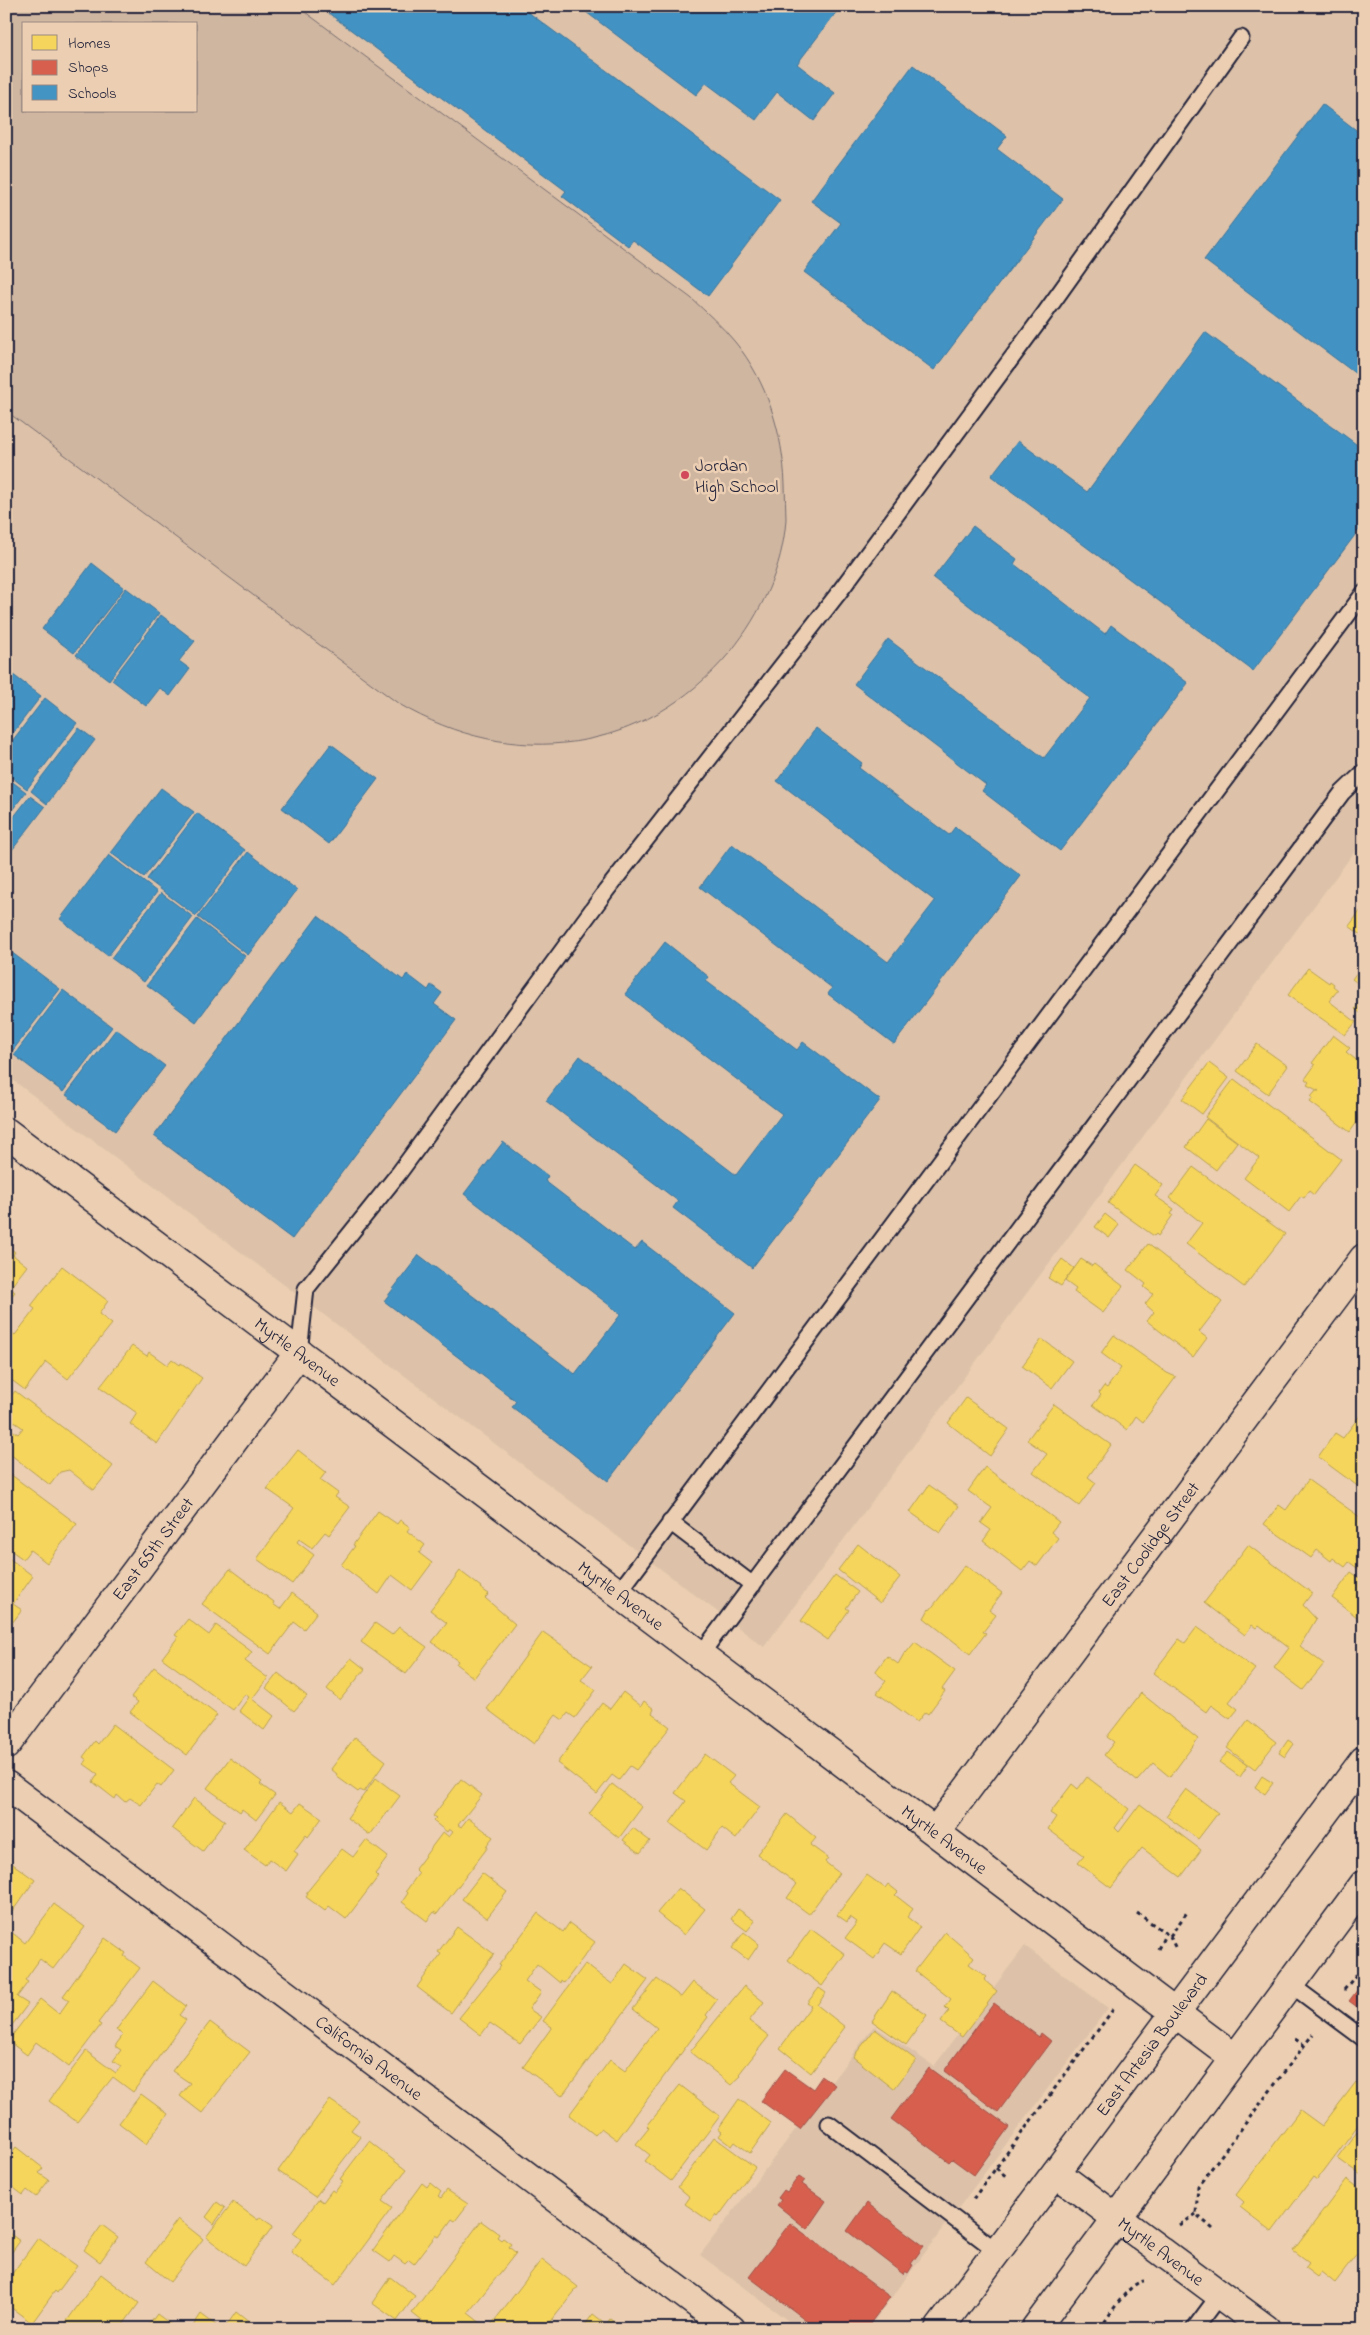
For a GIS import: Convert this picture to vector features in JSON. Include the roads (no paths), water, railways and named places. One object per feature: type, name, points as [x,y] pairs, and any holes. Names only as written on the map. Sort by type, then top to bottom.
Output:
[{"type":"street","name":"Myrtle Avenue","points":[[6,1132],[1235,2058]]},
{"type":"street","name":"East Coolidge Street","points":[[936,1831],[1364,1258]]},
{"type":"street","name":"East 65th Street","points":[[6,1745],[299,1353]]},
{"type":"street","name":"East Artesia Boulevard","points":[[939,2329],[1364,1760]]},
{"type":"street","name":"California Avenue","points":[[6,1785],[731,2329]]},
{"type":"street","points":[[1034,2329],[1364,1884]]},
{"type":"street","name":"Myrtle Avenue","points":[[1056,2173],[1266,2329]]},
{"type":"lane","points":[[299,1353],[306,1289],[398,1173],[606,891],[900,511],[1045,313],[1240,38]]},
{"type":"lane","points":[[619,1592],[1364,593]]},
{"type":"lane","points":[[701,1654],[1342,793],[1364,772]]},
{"type":"lane","points":[[670,1522],[753,1585]]},
{"type":"lane","points":[[1290,1984],[1364,2039]]},
{"type":"lane","points":[[830,2124],[997,2251]]},
{"type":"lane","points":[[1194,2329],[1220,2294]]},
{"type":"place","name":"Jordan High School","points":[[685,475]]}]
